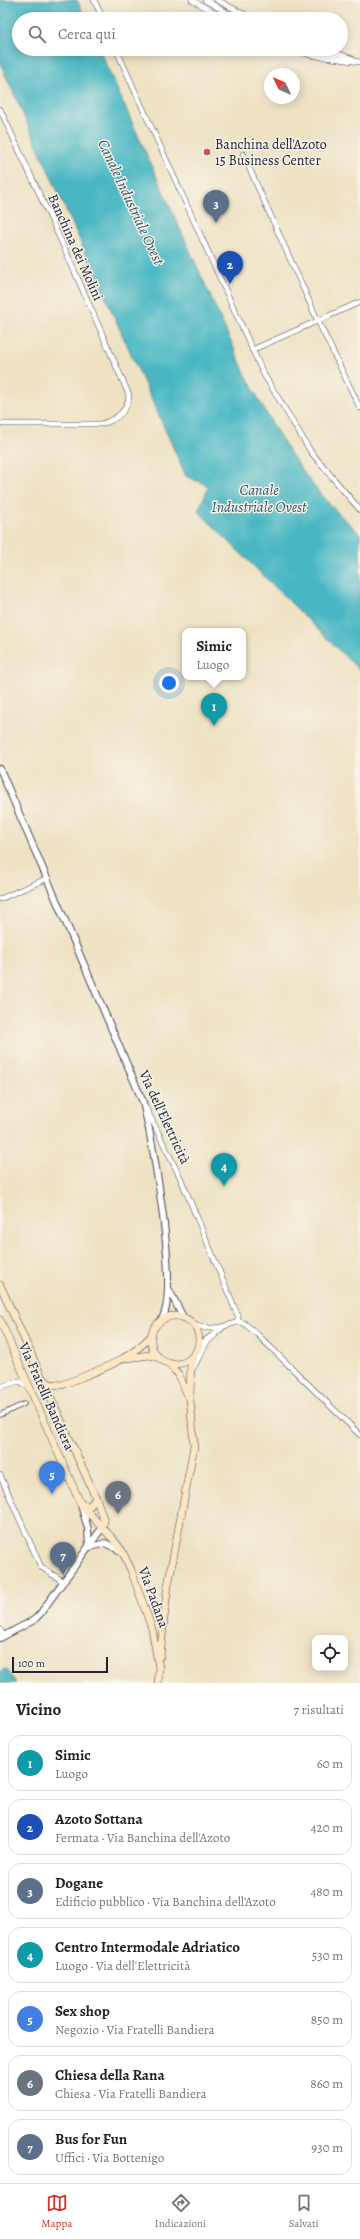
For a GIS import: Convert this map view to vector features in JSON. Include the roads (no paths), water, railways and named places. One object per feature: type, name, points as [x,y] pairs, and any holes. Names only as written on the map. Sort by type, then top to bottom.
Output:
[{"type":"main road","name":"Via Fratelli Bandiera","points":[[0,1285],[39,1377],[96,1498],[104,1521],[102,1528]]},
{"type":"main road","points":[[158,1357],[151,1344],[151,1336],[153,1330],[162,1319],[169,1316],[183,1317],[194,1325],[197,1331],[198,1346],[191,1358],[190,1375],[190,1399],[194,1446],[167,1591],[159,1668]]},
{"type":"main road","name":"Via Fratelli Bandiera","points":[[0,1320],[81,1505],[102,1528]]},
{"type":"main road","points":[[39,1377],[50,1384],[62,1385],[125,1358],[141,1348],[151,1336]]},
{"type":"main road","points":[[125,1358],[149,1355],[158,1357],[168,1363],[179,1375],[190,1399]]},
{"type":"main road","points":[[168,1363],[184,1362],[191,1358]]},
{"type":"main road","name":"Via Fratelli Bandiera","points":[[49,1398],[52,1393],[62,1385]]},
{"type":"main road","points":[[81,1505],[90,1506],[96,1498]]},
{"type":"main road","name":"Via Padana","points":[[102,1528],[122,1551],[152,1629],[159,1668],[158,1683]]},
{"type":"street","points":[[94,0],[100,12]]},
{"type":"street","points":[[192,0],[213,12]]},
{"type":"street","points":[[205,0],[226,12]]},
{"type":"street","points":[[217,0],[240,12]]},
{"type":"street","points":[[119,56],[252,350],[290,420],[311,452],[360,510]]},
{"type":"street","points":[[317,56],[360,62]]},
{"type":"street","points":[[337,56],[360,62]]},
{"type":"street","points":[[344,56],[360,62]]},
{"type":"street","name":"Banchina dei Molini","points":[[0,110],[63,244],[129,395],[127,404],[121,413],[110,421],[101,424],[0,424]]},
{"type":"street","points":[[243,154],[318,321],[360,408]]},
{"type":"street","points":[[252,350],[360,302]]},
{"type":"street","name":"Via dell'Elettricità","points":[[0,769],[48,878],[142,1102],[180,1177],[238,1316],[238,1322]]},
{"type":"street","points":[[0,899],[48,878]]},
{"type":"street","points":[[142,1102],[150,1133],[164,1230],[169,1289],[168,1307],[162,1319]]},
{"type":"street","points":[[169,1289],[176,1306],[183,1317]]},
{"type":"street","points":[[194,1325],[205,1328],[222,1328],[238,1322],[246,1324],[360,1435]]},
{"type":"street","points":[[190,1375],[207,1342],[222,1328]]},
{"type":"street","points":[[198,1346],[205,1339],[215,1335]]},
{"type":"street","points":[[0,1387],[20,1381],[29,1386]]},
{"type":"street","points":[[0,1414],[24,1404]]},
{"type":"street","points":[[0,1475],[41,1567],[64,1582]]},
{"type":"street","name":"Via Fratelli Bandiera","points":[[81,1505],[88,1529],[89,1548]]},
{"type":"street","points":[[0,1629],[2,1637],[34,1620],[64,1582],[102,1528]]},
{"type":"street","points":[[89,1548],[105,1543],[122,1551]]},
{"type":"water","name":"Canale Industriale Ovest","points":[[0,0],[77,0],[83,12],[12,12],[12,56],[102,56],[245,373],[262,405],[290,453],[311,483],[332,507],[360,534],[360,671],[198,511],[209,486],[186,476],[0,63]]},
{"type":"water","points":[[6,1669],[16,1683],[0,1683],[0,1671]]},
{"type":"place","name":"Banchina dell'Azoto 15 Business Center","points":[[207,152]]},
{"type":"place","name":"Dogane","points":[[216,223]]},
{"type":"place","name":"Azoto Sottana","points":[[230,284]]},
{"type":"place","name":"Simic","points":[[214,726]]},
{"type":"place","name":"Centro Intermodale Adriatico","points":[[224,1186]]},
{"type":"place","name":"Sex shop","points":[[52,1494]]},
{"type":"place","name":"Chiesa della Rana","points":[[118,1514]]},
{"type":"place","name":"Bus for Fun","points":[[63,1575]]}]
